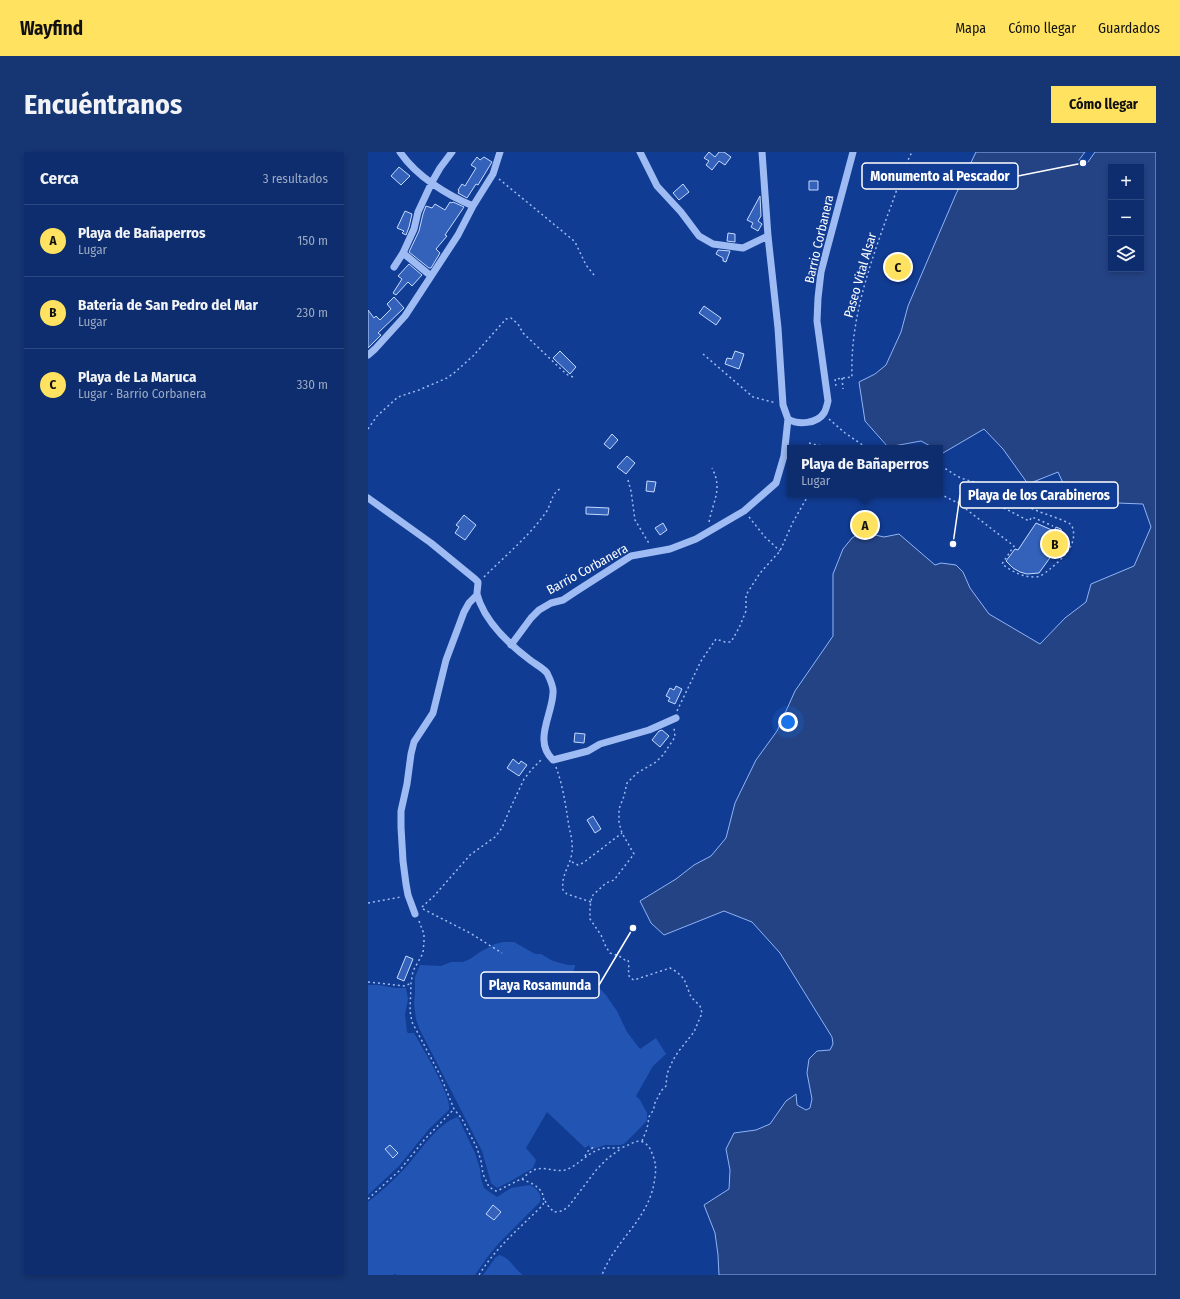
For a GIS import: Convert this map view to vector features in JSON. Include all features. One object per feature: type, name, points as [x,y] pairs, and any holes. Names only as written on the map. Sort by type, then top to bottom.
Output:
[{"type":"street","points":[[400,152],[424,178],[473,206]]},
{"type":"street","points":[[394,267],[403,253],[414,229],[418,212],[432,182],[452,152]]},
{"type":"street","points":[[368,355],[405,316],[458,235],[473,206],[493,174],[500,152]]},
{"type":"street","points":[[640,152],[657,186],[681,212],[699,236],[713,244],[743,248],[768,236]]},
{"type":"street","name":"Barrio Corbanera","points":[[511,645],[531,618],[539,610],[551,603],[563,600],[631,556],[670,549],[710,532],[744,511],[776,483],[784,456],[788,419],[783,404],[778,328],[768,236],[762,152]]},
{"type":"street","name":"Barrio Corbanera","points":[[824,412],[828,401],[818,327],[818,298],[827,249],[852,152]]},
{"type":"street","points":[[403,253],[430,276]]},
{"type":"street","points":[[788,419],[794,422],[803,423],[820,417],[824,412]]},
{"type":"street","points":[[368,498],[431,543],[478,582],[477,595],[482,608],[490,621],[511,645],[546,672],[552,682],[553,693],[543,738],[544,746],[550,757],[588,751],[600,744],[649,730],[676,718]]},
{"type":"street","points":[[418,911],[408,895],[403,861],[401,811],[407,784],[410,754],[414,742],[433,713],[446,660],[464,612],[469,603],[477,595]]},
{"type":"path","name":"Paseo Vital Alsar","points":[[827,387],[836,385],[835,379],[852,377],[851,358],[860,298],[873,256],[912,152]]},
{"type":"path","points":[[493,174],[511,191],[576,244],[586,265],[594,276]]},
{"type":"path","points":[[368,429],[377,416],[398,397],[419,390],[454,373],[473,356],[503,320],[506,319],[511,318],[524,333],[563,371],[573,377]]},
{"type":"path","points":[[703,354],[753,397],[783,404]]},
{"type":"path","points":[[842,378],[843,389]]},
{"type":"path","points":[[824,412],[833,424],[863,445]]},
{"type":"path","points":[[809,443],[817,445]]},
{"type":"path","points":[[710,532],[708,523],[716,495],[717,485],[717,480],[712,468]]},
{"type":"path","points":[[943,468],[959,477],[977,483],[1052,518],[1070,523],[1074,539],[1064,558],[1044,574],[1037,577],[1018,575],[1002,564],[1014,546],[958,503],[943,496]]},
{"type":"path","points":[[628,480],[636,525],[654,552]]},
{"type":"path","points":[[478,582],[525,538],[546,513],[555,492],[562,488]]},
{"type":"path","points":[[958,503],[965,488],[1029,522],[1032,517],[1053,526]]},
{"type":"path","points":[[642,1141],[647,1129],[649,1117],[654,1109],[654,1104],[661,1091],[666,1086],[667,1074],[673,1060],[694,1032],[702,1013],[700,1006],[691,996],[684,980],[677,972],[670,968],[634,980],[630,978],[628,975],[628,960],[610,953],[601,935],[590,919],[592,896],[606,883],[614,880],[634,854],[622,832],[619,823],[619,809],[624,796],[626,783],[637,773],[656,762],[663,755],[675,737],[674,726],[677,712],[701,661],[716,639],[731,642],[740,628],[746,611],[746,595],[760,573],[780,551],[793,522],[807,497]]},
{"type":"path","points":[[744,511],[765,537],[780,551]]},
{"type":"path","points":[[418,911],[434,896],[470,855],[495,837],[502,828],[528,774],[538,763],[550,757],[562,790],[573,849],[571,861],[564,873],[562,882],[563,890],[567,894],[591,902]]},
{"type":"path","points":[[571,861],[578,865],[583,863],[622,832]]},
{"type":"path","points":[[368,903],[408,895]]},
{"type":"path","points":[[418,911],[470,933],[502,953]]},
{"type":"path","points":[[418,911],[424,934],[424,941],[423,953],[413,971],[410,983],[410,1011],[412,1022],[441,1077],[454,1109],[462,1119],[477,1148],[483,1174],[489,1187],[496,1191],[521,1180],[537,1169],[565,1170],[601,1149],[624,1147]]},
{"type":"path","points":[[368,982],[405,986],[410,983]]},
{"type":"path","points":[[368,1199],[400,1171],[425,1139],[454,1109]]},
{"type":"path","points":[[521,1180],[534,1185],[540,1190],[544,1200],[554,1212],[562,1211],[568,1207],[597,1169],[608,1158],[634,1142],[642,1141],[649,1147],[656,1161],[654,1189],[644,1211],[634,1227],[614,1252],[602,1275]]},
{"type":"path","points":[[585,1157],[588,1151],[595,1146]]},
{"type":"path","points":[[479,1275],[497,1250],[513,1232],[543,1205],[544,1200]]},
{"type":"shaded area","points":[[976,152],[1085,152],[1079,160],[1081,166],[1088,162],[1095,152],[1156,152],[1156,1275],[719,1275],[715,1233],[704,1205],[729,1189],[730,1170],[726,1149],[734,1133],[756,1130],[770,1124],[786,1101],[796,1094],[797,1105],[806,1110],[810,1108],[812,1099],[807,1073],[809,1059],[817,1051],[830,1050],[833,1044],[832,1037],[780,953],[752,922],[724,911],[664,935],[651,923],[640,901],[676,879],[694,865],[711,856],[726,838],[735,803],[756,760],[777,731],[795,691],[833,636],[833,574],[843,549],[852,538],[862,532],[884,537],[899,534],[935,565],[941,563],[956,565],[963,572],[970,588],[989,614],[1040,644],[1065,618],[1086,602],[1091,584],[1134,566],[1151,527],[1143,504],[1091,502],[1067,492],[1058,472],[1028,484],[1003,449],[984,429],[943,453],[943,445],[928,445],[921,441],[899,445],[886,445],[865,421],[859,382],[875,374],[886,365],[901,332],[908,306],[956,194]]},
{"type":"shaded area","points":[[514,942],[535,954],[541,954],[553,961],[568,965],[575,965],[571,978],[592,983],[606,995],[617,1011],[627,1032],[640,1049],[656,1038],[666,1054],[653,1066],[636,1096],[647,1113],[647,1120],[624,1144],[605,1145],[591,1150],[589,1145],[585,1148],[547,1112],[526,1148],[536,1160],[533,1168],[497,1188],[491,1183],[482,1151],[419,1028],[414,1003],[415,977],[420,965],[441,966],[451,962],[463,962],[495,944]]},
{"type":"shaded area","points":[[368,985],[406,988],[408,999],[405,1014],[407,1032],[414,1033],[430,1060],[442,1084],[449,1104],[449,1110],[429,1129],[399,1166],[368,1195]]},
{"type":"shaded area","points":[[458,1117],[475,1153],[484,1188],[497,1197],[511,1188],[529,1185],[538,1192],[541,1197],[540,1202],[500,1242],[475,1275],[368,1275],[368,1202],[407,1166],[437,1131],[451,1120]]},
{"type":"shaded area","points":[[499,1255],[506,1258],[523,1275],[483,1275],[495,1258]]},
{"type":"building","points":[[709,152],[715,157],[719,152],[724,152],[731,157],[725,165],[719,161],[712,170],[706,165],[709,161],[704,158]]},
{"type":"building","points":[[477,157],[480,160],[484,157],[492,162],[478,185],[476,184],[467,198],[458,193],[458,190],[462,184],[465,186],[476,168],[471,165]]},
{"type":"building","points":[[399,167],[410,176],[401,185],[391,176]]},
{"type":"building","points":[[809,181],[818,181],[818,190],[809,190]]},
{"type":"building","points":[[683,184],[689,192],[679,200],[673,193]]},
{"type":"building","points":[[760,196],[761,216],[758,221],[762,224],[758,231],[751,227],[753,223],[747,220]]},
{"type":"building","points":[[450,202],[464,207],[445,235],[447,236],[436,249],[440,253],[431,268],[429,268],[409,252],[419,231],[426,206],[432,208],[435,204],[445,210]]},
{"type":"building","points":[[405,211],[412,214],[406,235],[402,233],[404,231],[397,228]]},
{"type":"building","points":[[728,233],[735,234],[735,242],[727,241]]},
{"type":"building","points":[[718,250],[730,251],[726,262],[723,261],[723,258],[716,254]]},
{"type":"building","points":[[409,264],[422,275],[412,286],[408,282],[396,295],[393,293],[402,279],[398,276]]},
{"type":"building","points":[[394,297],[404,308],[378,333],[381,335],[368,348],[368,310],[374,318],[376,316],[380,320],[391,309],[387,304]]},
{"type":"building","points":[[704,306],[721,318],[716,325],[699,313]]},
{"type":"building","points":[[560,351],[576,367],[570,374],[553,358]]},
{"type":"building","points":[[735,351],[744,354],[739,369],[725,364],[727,358],[732,359]]},
{"type":"building","points":[[612,434],[618,440],[610,449],[604,444]]},
{"type":"building","points":[[627,456],[635,463],[626,474],[617,467]]},
{"type":"building","points":[[647,481],[656,482],[654,492],[646,491]]},
{"type":"building","points":[[586,507],[609,508],[608,515],[586,514]]},
{"type":"building","points":[[464,515],[476,525],[465,540],[455,533],[459,527],[456,525]]},
{"type":"building","points":[[663,523],[667,530],[660,535],[655,528]]},
{"type":"building","points":[[1036,523],[1054,531],[1056,527],[1061,529],[1062,535],[1057,548],[1039,573],[1027,574],[1013,568],[1006,561],[1015,549],[1018,550]]},
{"type":"building","points":[[676,686],[682,689],[675,704],[668,701],[670,698],[666,696],[670,688],[674,690]]},
{"type":"building","points":[[662,730],[669,736],[660,747],[652,740],[659,731]]},
{"type":"building","points":[[575,733],[585,734],[584,743],[574,742]]},
{"type":"building","points":[[513,759],[519,764],[521,761],[527,765],[519,776],[507,768]]},
{"type":"building","points":[[593,816],[601,829],[595,833],[587,820]]},
{"type":"building","points":[[406,956],[413,959],[404,981],[397,978]]},
{"type":"building","points":[[390,1145],[398,1153],[393,1158],[385,1149]]},
{"type":"building","points":[[493,1205],[501,1212],[494,1220],[486,1214]]},
{"type":"place","name":"Monumento al Pescador","points":[[1083,163]]},
{"type":"place","name":"Playa de La Maruca","points":[[898,267]]},
{"type":"place","name":"Playa de Bañaperros","points":[[865,525]]},
{"type":"place","name":"Playa de los Carabineros","points":[[953,544]]},
{"type":"place","name":"Bateria de San Pedro del Mar","points":[[1055,544]]},
{"type":"place","name":"Playa Rosamunda","points":[[633,928]]}]
